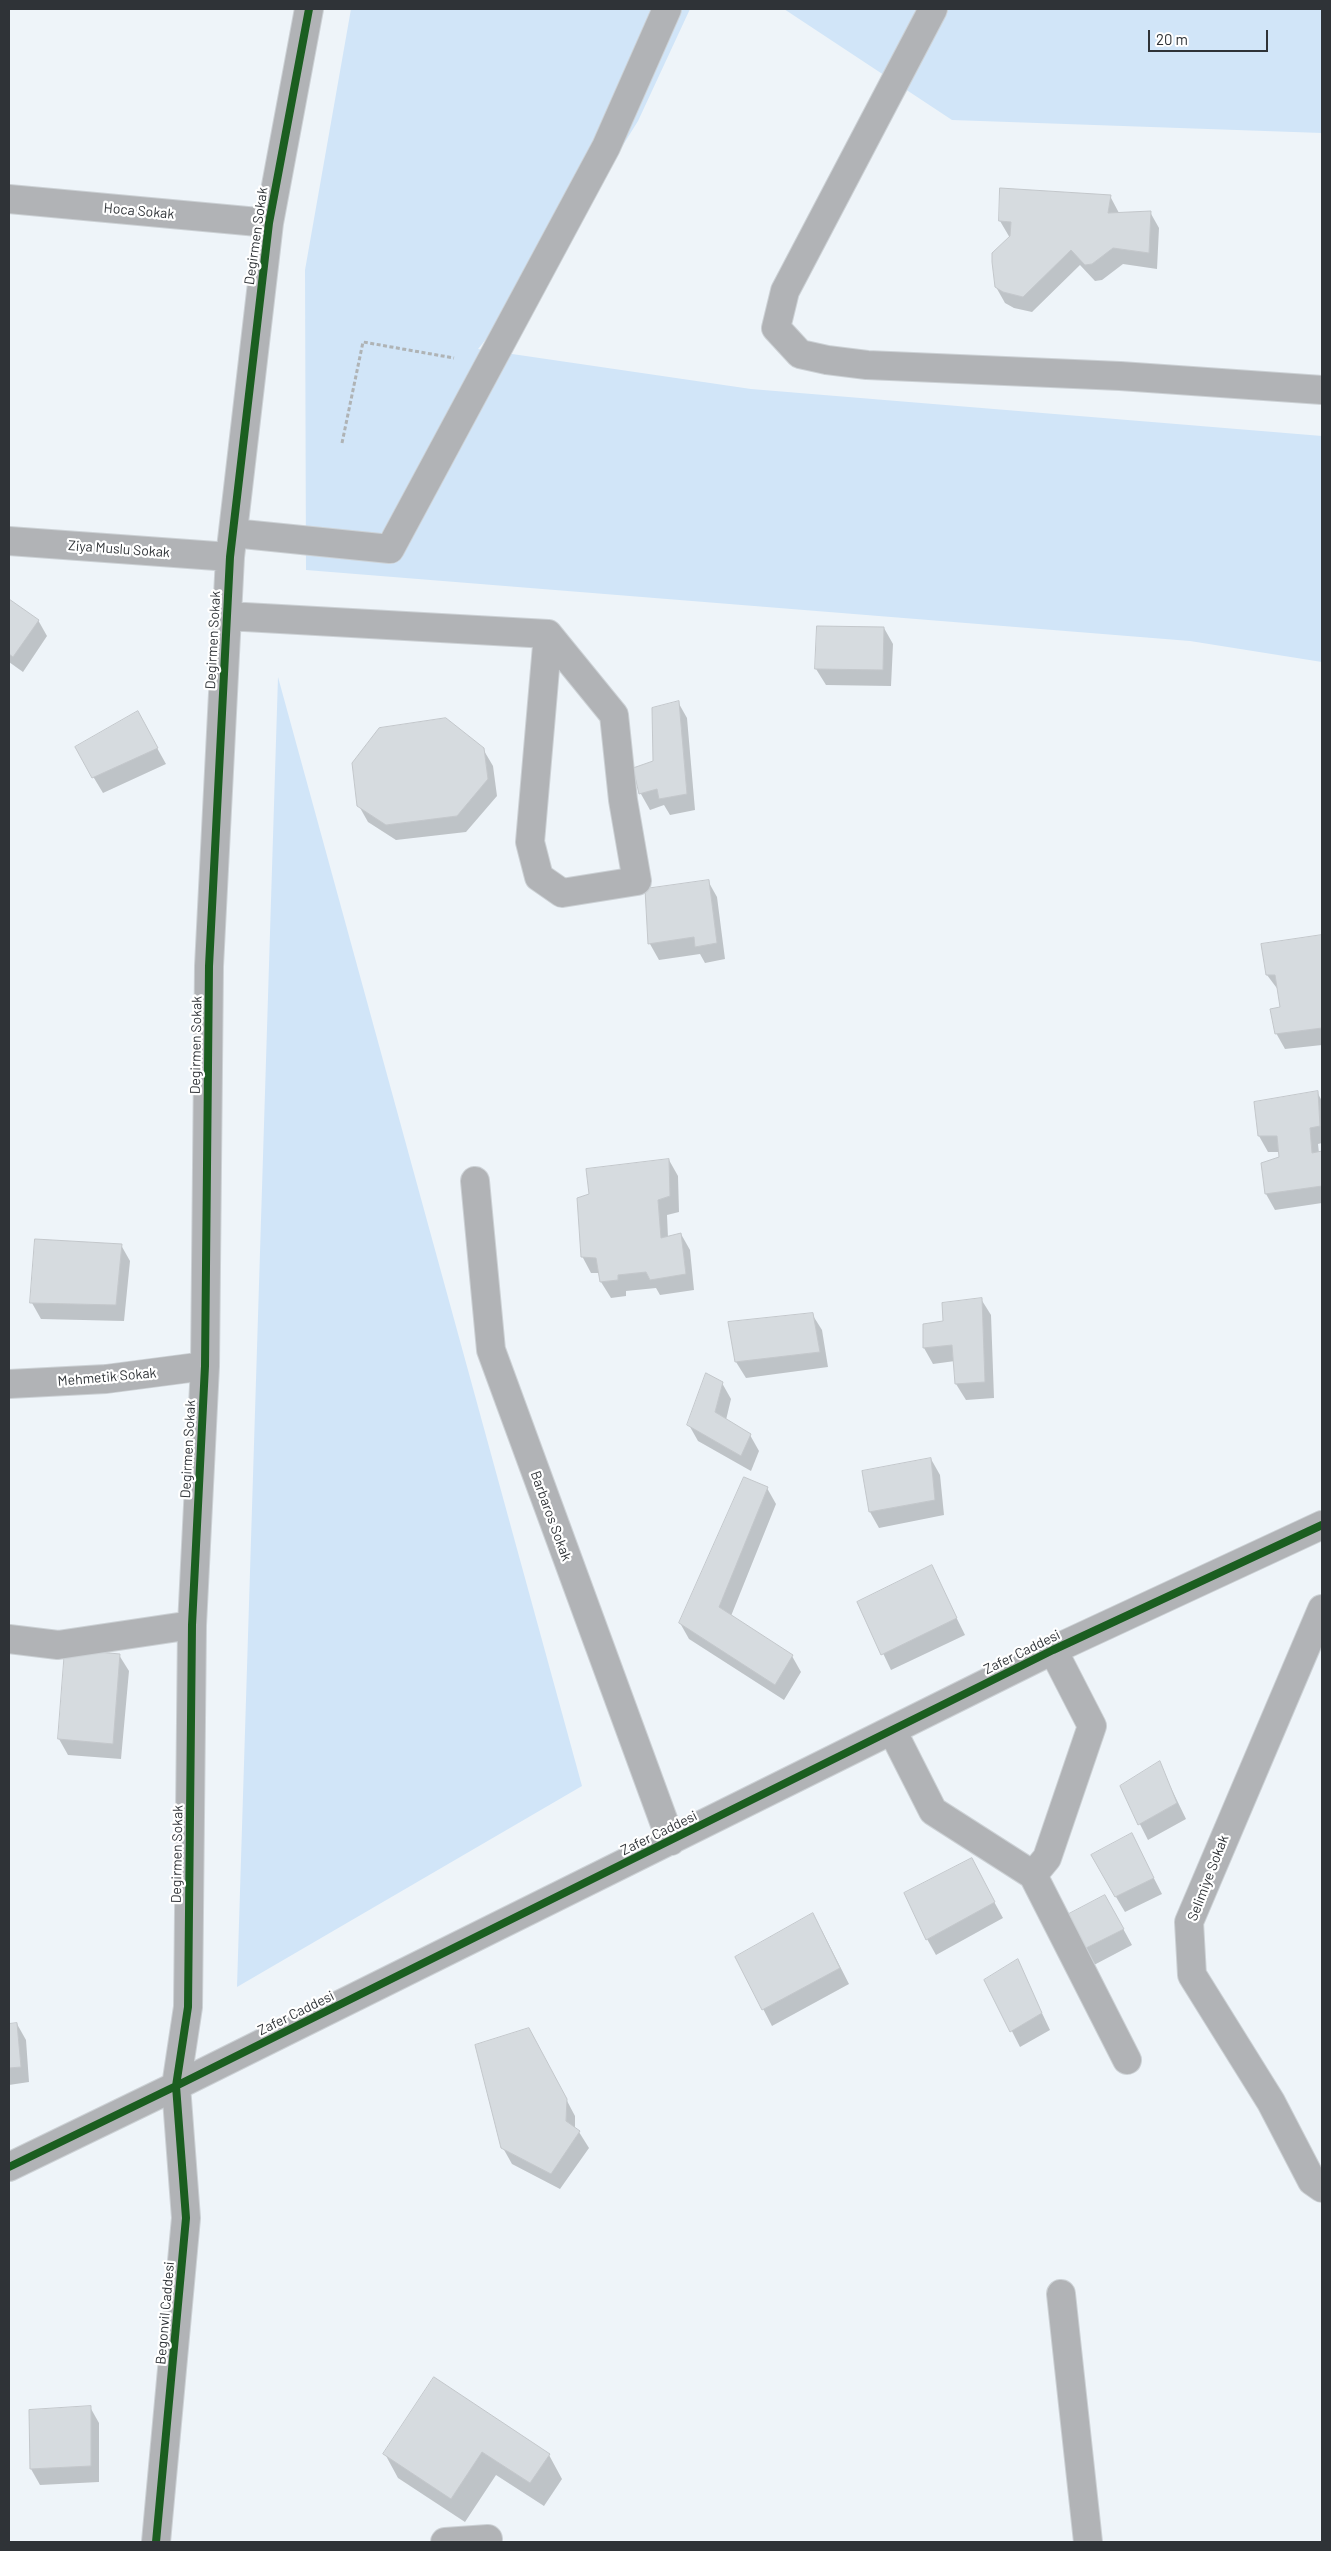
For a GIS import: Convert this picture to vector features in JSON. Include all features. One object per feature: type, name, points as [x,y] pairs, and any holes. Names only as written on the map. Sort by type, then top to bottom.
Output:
[{"type":"street","name":"Degirmen Sokak","points":[[176,2086],[188,2007],[192,1625],[205,1366],[209,966],[231,545],[269,223],[309,9]]},
{"type":"street","points":[[489,364],[606,147],[667,9]]},
{"type":"street","points":[[933,9],[785,291],[776,328],[800,354],[827,360],[868,365],[1120,376],[1322,390]]},
{"type":"street","name":"Hoca Sokak","points":[[9,199],[269,223]]},
{"type":"street","name":"Ziya Muslu Sokak","points":[[9,541],[390,549],[489,364]]},
{"type":"street","points":[[227,616],[548,634],[614,715],[623,800],[637,881],[562,893],[539,877],[530,842],[548,634]]},
{"type":"street","name":"Barbaros Sokak","points":[[475,1181],[491,1350],[671,1841]]},
{"type":"street","name":"Mehmetik Sokak","points":[[9,1384],[106,1379],[205,1366]]},
{"type":"street","name":"Zafer Caddesi","points":[[9,2167],[671,1841],[1053,1650],[1322,1524]]},
{"type":"street","name":"Selimiye Sokak","points":[[1322,1609],[1189,1922],[1192,1974],[1271,2102],[1312,2181],[1322,2188]]},
{"type":"street","points":[[9,1639],[58,1645],[192,1625]]},
{"type":"street","points":[[1033,1875],[1048,1858],[1092,1726],[1053,1650]]},
{"type":"street","points":[[892,1730],[933,1811],[1033,1875],[1127,2060]]},
{"type":"street","name":"Begonvil Caddesi","points":[[156,2542],[186,2218],[176,2086]]},
{"type":"street","points":[[1061,2294],[1088,2542]]},
{"type":"street","points":[[445,2542],[488,2539]]},
{"type":"path","points":[[342,443],[363,342],[489,364]]},
{"type":"shaded area","points":[[351,9],[690,9],[638,121],[554,256],[478,349],[751,389],[1322,436],[1322,662],[1190,641],[306,570],[305,270]]},
{"type":"shaded area","points":[[784,9],[1322,9],[1322,133],[952,120]]},
{"type":"shaded area","points":[[278,677],[582,1786],[237,1987]]},
{"type":"building","points":[[1000,188],[1111,195],[1108,213],[1151,211],[1149,253],[1113,248],[1092,264],[1085,265],[1071,250],[1023,297],[1003,292],[995,287],[992,262],[992,253],[1010,236],[1011,222],[999,221]]},
{"type":"building","points":[[9,599],[39,620],[13,657],[9,654]]},
{"type":"building","points":[[817,626],[884,627],[883,670],[815,669]]},
{"type":"building","points":[[679,701],[687,794],[659,799],[657,789],[639,794],[633,768],[653,761],[652,708]]},
{"type":"building","points":[[138,711],[158,748],[92,778],[75,747]]},
{"type":"building","points":[[446,718],[484,748],[488,779],[457,816],[386,825],[357,806],[352,763],[379,728]]},
{"type":"building","points":[[709,880],[717,943],[695,947],[694,937],[648,944],[645,889]]},
{"type":"building","points":[[1322,935],[1322,1028],[1275,1034],[1270,1009],[1280,1007],[1275,975],[1266,975],[1261,944]]},
{"type":"building","points":[[1318,1091],[1320,1126],[1310,1128],[1312,1153],[1322,1151],[1322,1186],[1265,1194],[1261,1163],[1279,1157],[1277,1136],[1258,1136],[1254,1102]]},
{"type":"building","points":[[669,1159],[670,1196],[658,1200],[661,1238],[681,1233],[686,1274],[650,1280],[646,1272],[618,1275],[618,1280],[600,1282],[596,1258],[581,1257],[577,1198],[589,1194],[586,1169]]},
{"type":"building","points":[[35,1239],[122,1244],[116,1305],[30,1303]]},
{"type":"building","points":[[982,1298],[985,1382],[955,1384],[952,1345],[923,1348],[923,1324],[943,1321],[942,1303]]},
{"type":"building","points":[[813,1313],[820,1352],[735,1362],[728,1322]]},
{"type":"building","points":[[706,1373],[723,1382],[715,1412],[751,1434],[741,1456],[687,1425]]},
{"type":"building","points":[[931,1458],[935,1500],[869,1512],[862,1471]]},
{"type":"building","points":[[744,1477],[768,1487],[719,1607],[793,1655],[775,1685],[679,1623]]},
{"type":"building","points":[[932,1565],[957,1618],[881,1655],[857,1602]]},
{"type":"building","points":[[65,1649],[120,1654],[113,1744],[58,1739]]},
{"type":"building","points":[[1160,1761],[1177,1803],[1138,1825],[1120,1786]]},
{"type":"building","points":[[1132,1833],[1154,1878],[1115,1897],[1091,1855]]},
{"type":"building","points":[[972,1858],[995,1902],[926,1940],[904,1893]]},
{"type":"building","points":[[1105,1895],[1124,1929],[1084,1949],[1067,1915]]},
{"type":"building","points":[[813,1913],[840,1968],[762,2010],[735,1957]]},
{"type":"building","points":[[1018,1959],[1042,2013],[1010,2032],[984,1980]]},
{"type":"building","points":[[17,2023],[21,2067],[9,2068],[9,2024]]},
{"type":"building","points":[[529,2028],[567,2099],[566,2121],[580,2131],[551,2174],[501,2148],[475,2045]]},
{"type":"building","points":[[434,2377],[550,2454],[530,2483],[482,2452],[451,2499],[383,2454]]},
{"type":"building","points":[[91,2406],[91,2466],[30,2469],[29,2410]]},
{"type":"cycle path","points":[[156,2542],[186,2218],[176,2086],[188,2007],[192,1625],[205,1366],[209,966],[230,557],[269,223],[309,9]]},
{"type":"cycle path","points":[[9,2167],[176,2086],[1053,1650],[1322,1525]]}]
